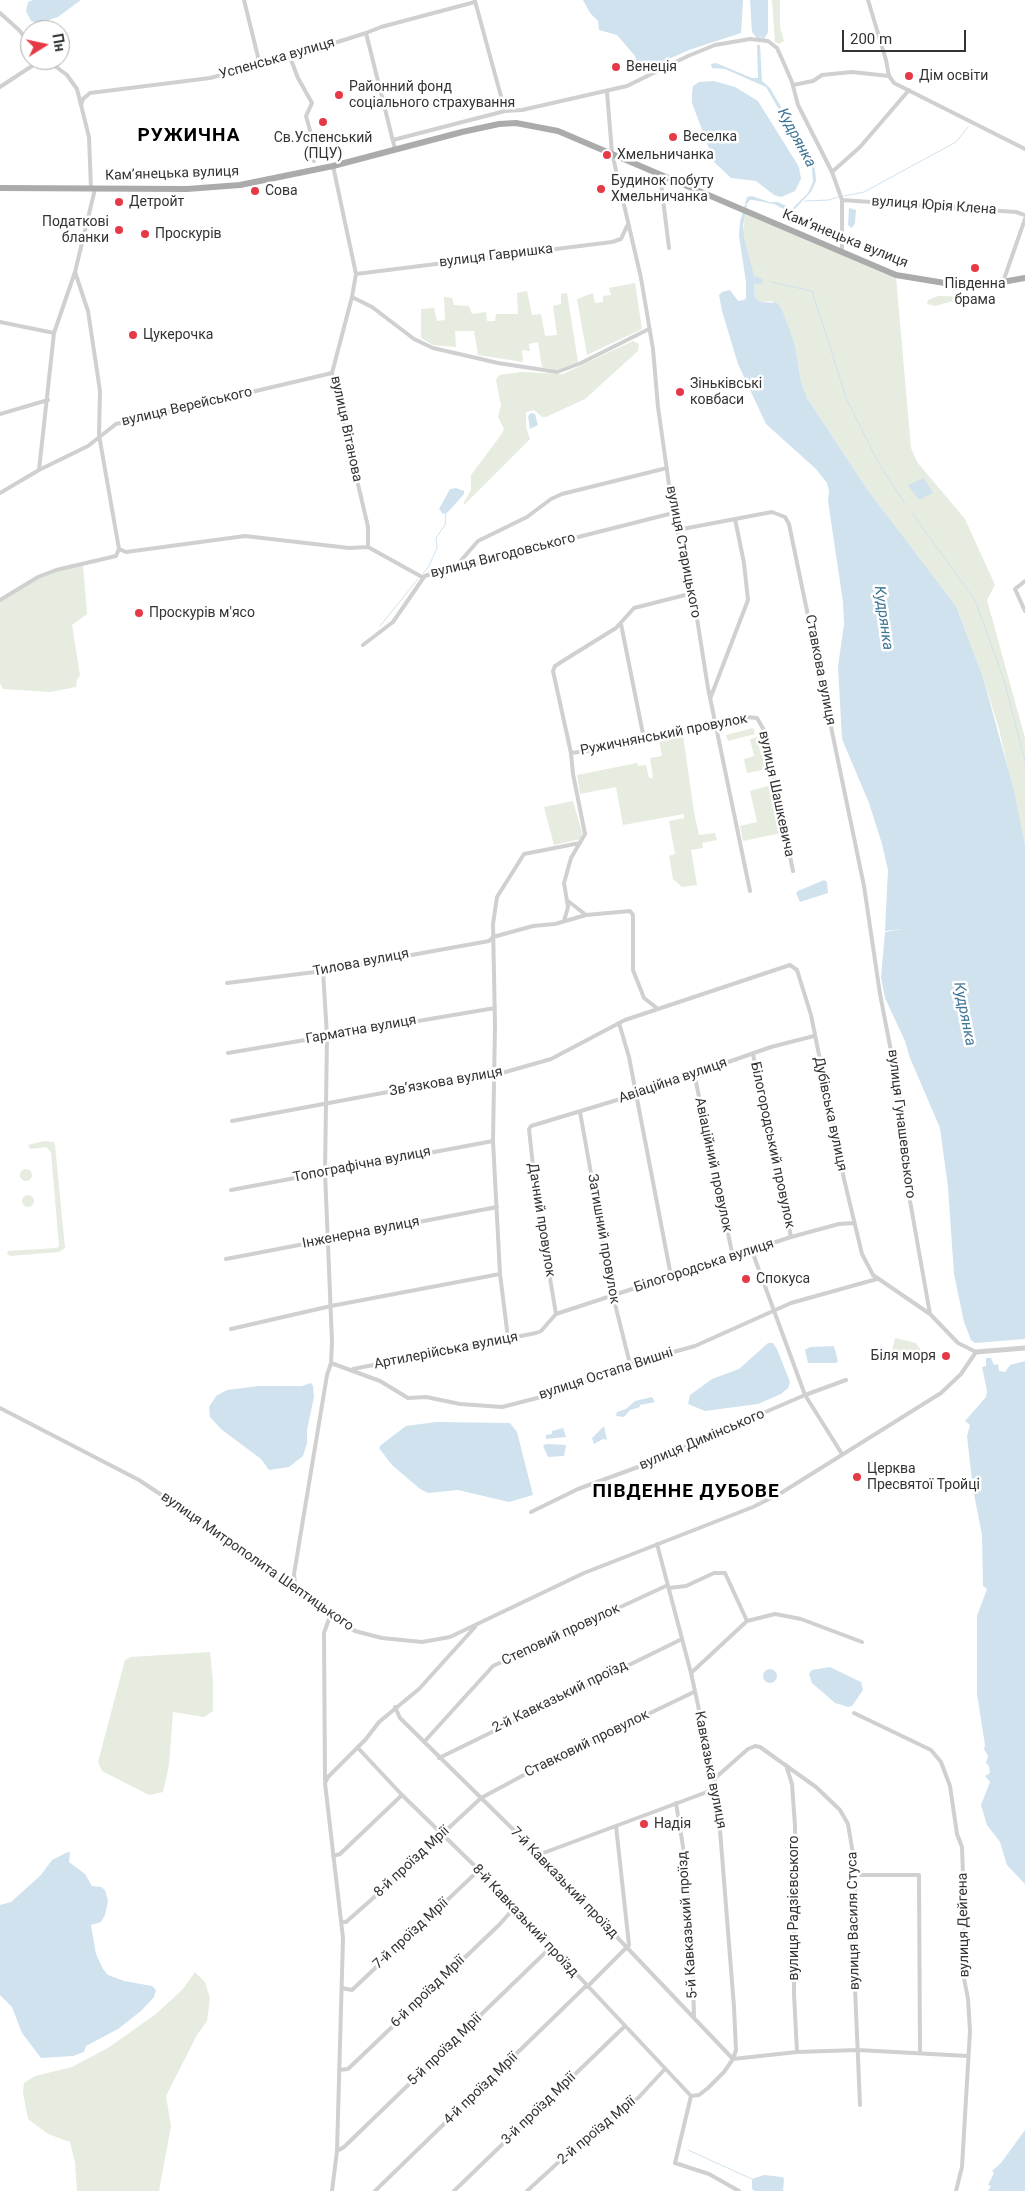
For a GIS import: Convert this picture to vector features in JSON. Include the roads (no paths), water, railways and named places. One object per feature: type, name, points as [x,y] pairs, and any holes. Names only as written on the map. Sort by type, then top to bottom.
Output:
[{"type":"main road","name":"Камʼянецька вулиця","points":[[0,188],[187,189],[231,186],[333,166],[462,132],[499,124],[516,123],[558,132],[612,153],[896,275],[957,285],[1003,282],[1025,278]]},
{"type":"street","points":[[244,0],[260,65]]},
{"type":"street","points":[[868,0],[889,76],[894,82],[1025,149]]},
{"type":"street","points":[[475,1],[505,111]]},
{"type":"street","name":"Успенська вулиця","points":[[90,93],[210,78],[290,57],[366,34],[381,26],[475,1]]},
{"type":"street","points":[[0,13],[20,31]]},
{"type":"street","points":[[366,34],[395,149]]},
{"type":"street","points":[[392,140],[505,111],[522,110],[607,92],[647,78],[688,56],[715,45],[735,41],[765,41],[777,48],[793,85],[798,105],[832,172],[842,200],[842,253]]},
{"type":"street","points":[[290,57],[298,78],[310,96],[312,103],[306,116],[313,140],[314,161]]},
{"type":"street","points":[[0,87],[26,70]]},
{"type":"street","points":[[61,70],[68,75],[83,94],[90,93]]},
{"type":"street","points":[[793,85],[813,81],[822,76],[860,72],[889,76]]},
{"type":"street","points":[[39,470],[48,400],[49,362],[54,333],[75,272],[93,189],[90,144],[78,89]]},
{"type":"street","points":[[832,172],[860,147],[909,90]]},
{"type":"street","name":"вулиця Старицького","points":[[607,92],[612,153],[640,270],[673,513],[693,593],[710,699],[750,890]]},
{"type":"street","points":[[81,105],[82,99],[90,93]]},
{"type":"street","name":"вулиця Вітанова","points":[[333,166],[356,274],[352,297],[332,373],[368,527],[368,547]]},
{"type":"street","points":[[660,175],[669,248]]},
{"type":"street","name":"вулиця Юрія Клена","points":[[842,200],[1016,212],[1025,215]]},
{"type":"street","points":[[1003,282],[1025,219]]},
{"type":"street","name":"вулиця Гавришка","points":[[356,274],[612,242],[621,239],[628,225]]},
{"type":"street","points":[[0,600],[38,577],[56,570],[116,556],[119,549],[99,435],[100,390],[90,320],[75,272]]},
{"type":"street","points":[[352,297],[372,307],[414,339],[432,348],[498,363],[557,372],[581,363],[649,329]]},
{"type":"street","points":[[0,322],[54,333]]},
{"type":"street","name":"вулиця Верейського","points":[[0,493],[39,470],[88,446],[99,435],[116,424],[332,373]]},
{"type":"street","points":[[0,414],[48,400]]},
{"type":"street","points":[[119,549],[126,552],[245,536],[349,548],[368,547],[422,577],[448,569],[462,561],[478,541],[527,517],[557,497],[667,468]]},
{"type":"street","name":"Ставкова вулиця","points":[[677,530],[772,512],[785,517],[789,524],[872,933]]},
{"type":"street","name":"вулиця Вигодовського","points":[[362,645],[394,622],[422,577],[673,513]]},
{"type":"street","points":[[710,699],[748,600],[744,564],[735,519]]},
{"type":"street","points":[[462,561],[460,565],[464,566]]},
{"type":"street","points":[[1025,582],[1015,589],[1025,611]]},
{"type":"street","points":[[644,739],[621,624],[624,616],[634,608],[693,593]]},
{"type":"street","points":[[564,921],[568,913],[568,901],[564,883],[571,858],[585,834],[573,774],[571,753],[553,670],[555,666],[621,624]]},
{"type":"street","points":[[708,688],[714,688]]},
{"type":"street","name":"Ружичнянський провулок","points":[[571,753],[716,725],[747,717],[757,718]]},
{"type":"street","name":"вулиця Шашкевича","points":[[757,718],[766,737],[793,871]]},
{"type":"street","points":[[508,1338],[500,1274],[493,1141],[495,1008],[493,937],[497,897],[524,854],[580,843]]},
{"type":"street","points":[[568,901],[586,915]]},
{"type":"street","name":"Тилова вулиця","points":[[227,983],[323,971],[489,940],[493,937],[533,926],[555,924],[586,915],[630,911],[633,915],[633,970],[644,998],[658,1009]]},
{"type":"street","name":"вулиця Гунашевського","points":[[872,933],[880,994],[902,1108],[900,1129],[904,1168],[930,1314]]},
{"type":"street","name":"Дубівська вулиця","points":[[650,1012],[790,965],[796,970],[811,1015],[853,1223],[862,1254],[877,1279],[930,1314],[958,1343],[976,1352]]},
{"type":"street","points":[[296,1593],[294,1574],[327,1375],[331,1363],[326,1239],[326,1036],[323,971]]},
{"type":"street","name":"Гарматна вулиця","points":[[228,1053],[495,1008]]},
{"type":"street","name":"Звʼязкова вулиця","points":[[232,1122],[495,1075],[551,1059],[619,1023],[650,1012]]},
{"type":"street","points":[[619,1023],[637,1094],[671,1276]]},
{"type":"street","name":"Авіаційна вулиця","points":[[531,1126],[637,1094],[694,1073],[814,1036]]},
{"type":"street","name":"Білогородський провулок","points":[[753,1054],[791,1237]]},
{"type":"street","name":"Авіаційний провулок","points":[[694,1073],[732,1257]]},
{"type":"street","name":"Затишний провулок","points":[[580,1112],[613,1296],[630,1364]]},
{"type":"street","name":"Дачний провулок","points":[[531,1126],[527,1135],[556,1314]]},
{"type":"street","name":"Топографічна вулиця","points":[[231,1190],[493,1141]]},
{"type":"street","name":"Інженерна вулиця","points":[[226,1259],[496,1207]]},
{"type":"street","name":"Білогородська вулиця","points":[[556,1314],[671,1276],[752,1252],[791,1237],[839,1224],[853,1223]]},
{"type":"street","points":[[752,1252],[804,1396],[842,1454]]},
{"type":"street","points":[[231,1329],[330,1306],[500,1274]]},
{"type":"street","name":"вулиця Остапа Вишні","points":[[331,1363],[380,1380],[408,1398],[426,1397],[460,1404],[502,1407],[553,1394],[630,1364],[694,1346],[772,1310],[817,1294],[877,1279]]},
{"type":"street","name":"Артилерійська вулиця","points":[[352,1369],[541,1331],[556,1314]]},
{"type":"street","points":[[976,1352],[1025,1348]]},
{"type":"street","name":"вулиця Митрополита Шептицького","points":[[0,1408],[148,1486],[202,1522],[296,1593],[355,1631],[370,1636],[422,1642],[450,1637],[584,1573],[753,1507],[781,1493],[941,1393],[962,1374],[976,1352]]},
{"type":"street","name":"вулиця Димінського","points":[[531,1512],[578,1489],[692,1445],[804,1396],[846,1380]]},
{"type":"street","name":"Кавказька вулиця","points":[[657,1544],[691,1673],[722,1823],[726,1927],[734,2007],[736,2050],[733,2059]]},
{"type":"street","name":"Степовий провулок","points":[[424,1742],[493,1666],[668,1587],[686,1586],[714,1573],[725,1573],[747,1621]]},
{"type":"street","points":[[691,1673],[747,1621],[775,1614],[788,1616],[862,1642]]},
{"type":"street","points":[[330,1616],[324,1633],[325,1783],[342,1922],[337,2151],[332,2191]]},
{"type":"street","points":[[325,1783],[328,1777],[358,1748],[379,1722],[419,1689],[480,1622]]},
{"type":"street","name":"2-й Кавказький проїзд","points":[[439,1758],[682,1639]]},
{"type":"street","name":"Ставковий провулок","points":[[481,1798],[548,1762],[694,1692]]},
{"type":"street","name":"7-й Кавказький проїзд","points":[[395,1707],[400,1718],[538,1855],[733,2059]]},
{"type":"street","name":"вулиця Дейгена","points":[[854,1713],[931,1750],[941,1762],[950,1786],[957,1834],[962,1847],[966,1959],[964,1978],[968,1999],[970,2031],[962,2168],[956,2191]]},
{"type":"street","name":"вулиця Василя Стуса","points":[[714,1779],[748,1749],[755,1746],[760,1747],[816,1787],[844,1816],[851,1833],[856,1872],[854,1964],[860,2104]]},
{"type":"street","name":"8-й Кавказький проїзд","points":[[358,1748],[402,1795],[479,1870],[586,1987],[691,2096]]},
{"type":"street","name":"вулиця Радзієвського","points":[[786,1765],[792,1784],[795,1826],[794,1994],[797,2052]]},
{"type":"street","points":[[538,1855],[707,1792],[715,1785]]},
{"type":"street","points":[[333,1856],[340,1854],[402,1795]]},
{"type":"street","name":"8-й проїзд Мрії","points":[[342,1922],[346,1922],[371,1900],[481,1798]]},
{"type":"street","name":"5-й Кавказький проїзд","points":[[676,1803],[684,1853],[692,1936],[694,2018]]},
{"type":"street","points":[[616,1826],[622,1900],[628,1935],[627,1949]]},
{"type":"street","name":"7-й проїзд Мрії","points":[[342,1988],[352,1990],[479,1870]]},
{"type":"street","points":[[856,1872],[861,1875],[919,1875],[920,2052]]},
{"type":"street","name":"6-й проїзд Мрії","points":[[339,2070],[348,2069],[514,1908]]},
{"type":"street","name":"5-й проїзд Мрії","points":[[337,2151],[344,2148],[551,1947]]},
{"type":"street","name":"4-й проїзд Мрії","points":[[375,2191],[627,1949]]},
{"type":"street","name":"3-й проїзд Мрії","points":[[454,2191],[625,2026]]},
{"type":"street","points":[[739,2191],[709,2174],[675,2163],[691,2096],[700,2095],[708,2088],[724,2072],[733,2059],[797,2052],[858,2050],[968,2056]]},
{"type":"street","name":"2-й проїзд Мрії","points":[[527,2191],[586,2137],[638,2098],[665,2069]]},
{"type":"water","points":[[33,0],[81,0],[58,17],[48,20],[30,20],[26,11],[28,2]]},
{"type":"water","points":[[583,0],[743,0],[741,33],[689,50],[651,67],[639,67],[635,56],[617,35],[599,30],[598,21],[590,13]]},
{"type":"water","points":[[750,0],[768,0],[768,32],[764,39],[762,39],[761,34],[761,40],[758,40],[752,32]]},
{"type":"water","name":"Кудрянка","points":[[757,45],[760,45],[762,81],[770,88],[809,155],[815,170],[816,181],[811,192],[791,213],[774,204],[753,200],[750,200],[747,204],[745,203],[747,197],[752,196],[769,202],[778,202],[792,209],[808,193],[813,182],[812,168],[807,158],[766,87],[725,69],[712,68],[711,64],[716,63],[752,78],[758,78]]},
{"type":"water","points":[[714,81],[735,87],[758,101],[799,167],[801,179],[795,191],[781,197],[774,195],[756,181],[731,178],[714,162],[692,103],[692,94],[693,86],[699,82]]},
{"type":"water","name":"Кудрянка","points":[[745,204],[747,205],[743,226],[744,238],[754,276],[763,279],[762,284],[754,284],[755,297],[760,302],[777,303],[782,310],[795,345],[801,381],[807,398],[867,489],[956,606],[983,677],[1013,787],[1025,844],[1025,1339],[975,1343],[971,1340],[964,1322],[954,1274],[948,1187],[940,1128],[910,1058],[905,1041],[885,998],[881,977],[885,932],[902,929],[885,931],[888,870],[869,803],[842,739],[838,667],[844,624],[843,602],[828,501],[829,491],[827,483],[816,469],[766,424],[738,364],[722,311],[719,295],[722,292],[730,290],[738,301],[746,298],[746,282],[739,236],[740,222]]},
{"type":"water","points":[[849,208],[856,210],[855,223],[852,228],[848,225]]},
{"type":"water","points":[[531,413],[535,414],[538,425],[530,429],[528,416]]},
{"type":"water","points":[[924,478],[933,493],[919,500],[908,485]]},
{"type":"water","points":[[456,488],[464,491],[464,494],[447,513],[443,514],[439,509],[450,489]]},
{"type":"water","points":[[824,880],[827,882],[828,893],[800,902],[796,893],[798,891]]},
{"type":"water","points":[[768,1343],[773,1343],[777,1349],[790,1382],[788,1388],[781,1394],[758,1404],[705,1411],[688,1404],[690,1395],[712,1379],[739,1369]]},
{"type":"water","points":[[834,1346],[838,1361],[836,1363],[808,1363],[805,1350],[810,1347]]},
{"type":"water","points":[[986,1358],[991,1358],[994,1365],[998,1364],[999,1371],[1005,1372],[1010,1365],[1025,1361],[1025,1884],[1007,1865],[1000,1842],[987,1825],[981,1805],[990,1782],[985,1776],[990,1773],[989,1766],[986,1763],[988,1756],[984,1749],[977,1694],[977,1616],[987,1589],[983,1586],[982,1535],[973,1489],[967,1436],[970,1425],[965,1421],[986,1397],[987,1391],[982,1367],[986,1366]]},
{"type":"water","points":[[311,1383],[314,1397],[307,1430],[307,1443],[303,1456],[289,1467],[269,1470],[261,1459],[221,1429],[210,1417],[209,1407],[216,1396],[227,1390],[259,1386],[302,1386]]},
{"type":"water","points":[[652,1397],[655,1402],[640,1405],[640,1407],[630,1410],[624,1417],[616,1416],[617,1412],[626,1409],[635,1401]]},
{"type":"water","points":[[436,1422],[510,1423],[517,1432],[533,1495],[509,1502],[458,1490],[428,1493],[420,1489],[392,1465],[379,1448],[406,1426]]},
{"type":"water","points":[[604,1426],[607,1440],[603,1439],[594,1444],[592,1438]]},
{"type":"water","points":[[563,1428],[566,1437],[546,1439],[546,1435],[552,1434],[552,1431]]},
{"type":"water","points":[[546,1444],[566,1445],[564,1456],[548,1457],[543,1446]]},
{"type":"water","points":[[830,1667],[861,1682],[863,1690],[852,1706],[848,1707],[835,1703],[812,1683],[809,1674],[812,1670]]},
{"type":"water","points":[[767,1669],[773,1669],[777,1676],[773,1683],[767,1683],[763,1679],[763,1673]]},
{"type":"water","points":[[70,1852],[69,1862],[85,1874],[92,1886],[101,1887],[105,1890],[108,1901],[105,1915],[101,1922],[91,1925],[96,1954],[103,1969],[108,1975],[124,1981],[152,1986],[156,1990],[154,1997],[141,2011],[118,2029],[86,2046],[84,2052],[73,2056],[41,2058],[22,2033],[12,2007],[0,1995],[0,1905],[11,1902],[41,1875],[52,1860]]},
{"type":"water","points":[[1025,2130],[1025,2191],[988,2191],[991,2186],[988,2185],[994,2173],[992,2171],[1001,2163]]},
{"type":"water","points":[[764,2175],[782,2177],[784,2179],[783,2191],[755,2191],[752,2189],[752,2179]]},
{"type":"waterway","points":[[844,196],[864,192],[956,142],[968,127]]},
{"type":"waterway","points":[[805,201],[829,200],[838,197]]},
{"type":"waterway","points":[[771,282],[812,291],[847,400],[878,462],[905,504]]},
{"type":"waterway","points":[[912,513],[975,600],[1004,680],[1025,761]]},
{"type":"waterway","points":[[423,573],[428,568],[437,548],[436,538],[445,525],[446,514]]},
{"type":"waterway","points":[[380,626],[418,579]]},
{"type":"waterway","points":[[688,2150],[752,2179]]},
{"type":"place","name":"Венеція","points":[[616,67]]},
{"type":"place","name":"Дім освіти","points":[[909,76]]},
{"type":"place","name":"Районний фонд соціального страхування","points":[[339,95]]},
{"type":"place","name":"Св.Успенський (ПЦУ)","points":[[323,122]]},
{"type":"place","name":"Веселка","points":[[673,137]]},
{"type":"place","name":"Хмельничанка","points":[[607,155]]},
{"type":"place","name":"Будинок побуту Хмельничанка","points":[[601,189]]},
{"type":"place","name":"Сова","points":[[255,191]]},
{"type":"place","name":"Детройт","points":[[119,202]]},
{"type":"place","name":"Податкові бланки","points":[[119,230]]},
{"type":"place","name":"Проскурів","points":[[145,234]]},
{"type":"place","name":"Південна брама","points":[[975,268]]},
{"type":"place","name":"Цукерочка","points":[[133,335]]},
{"type":"place","name":"Зіньківські ковбаси","points":[[680,392]]},
{"type":"place","name":"Проскурів м'ясо","points":[[139,613]]},
{"type":"place","name":"Спокуса","points":[[746,1279]]},
{"type":"place","name":"Біля моря","points":[[946,1356]]},
{"type":"place","name":"Церква Пресвятої Тройці","points":[[857,1477]]},
{"type":"place","name":"Надія","points":[[644,1824]]},
{"type":"district","name":"РУЖИЧНА","points":[[189,136]]},
{"type":"district","name":"ПІВДЕННЕ ДУБОВЕ","points":[[686,1492]]}]
